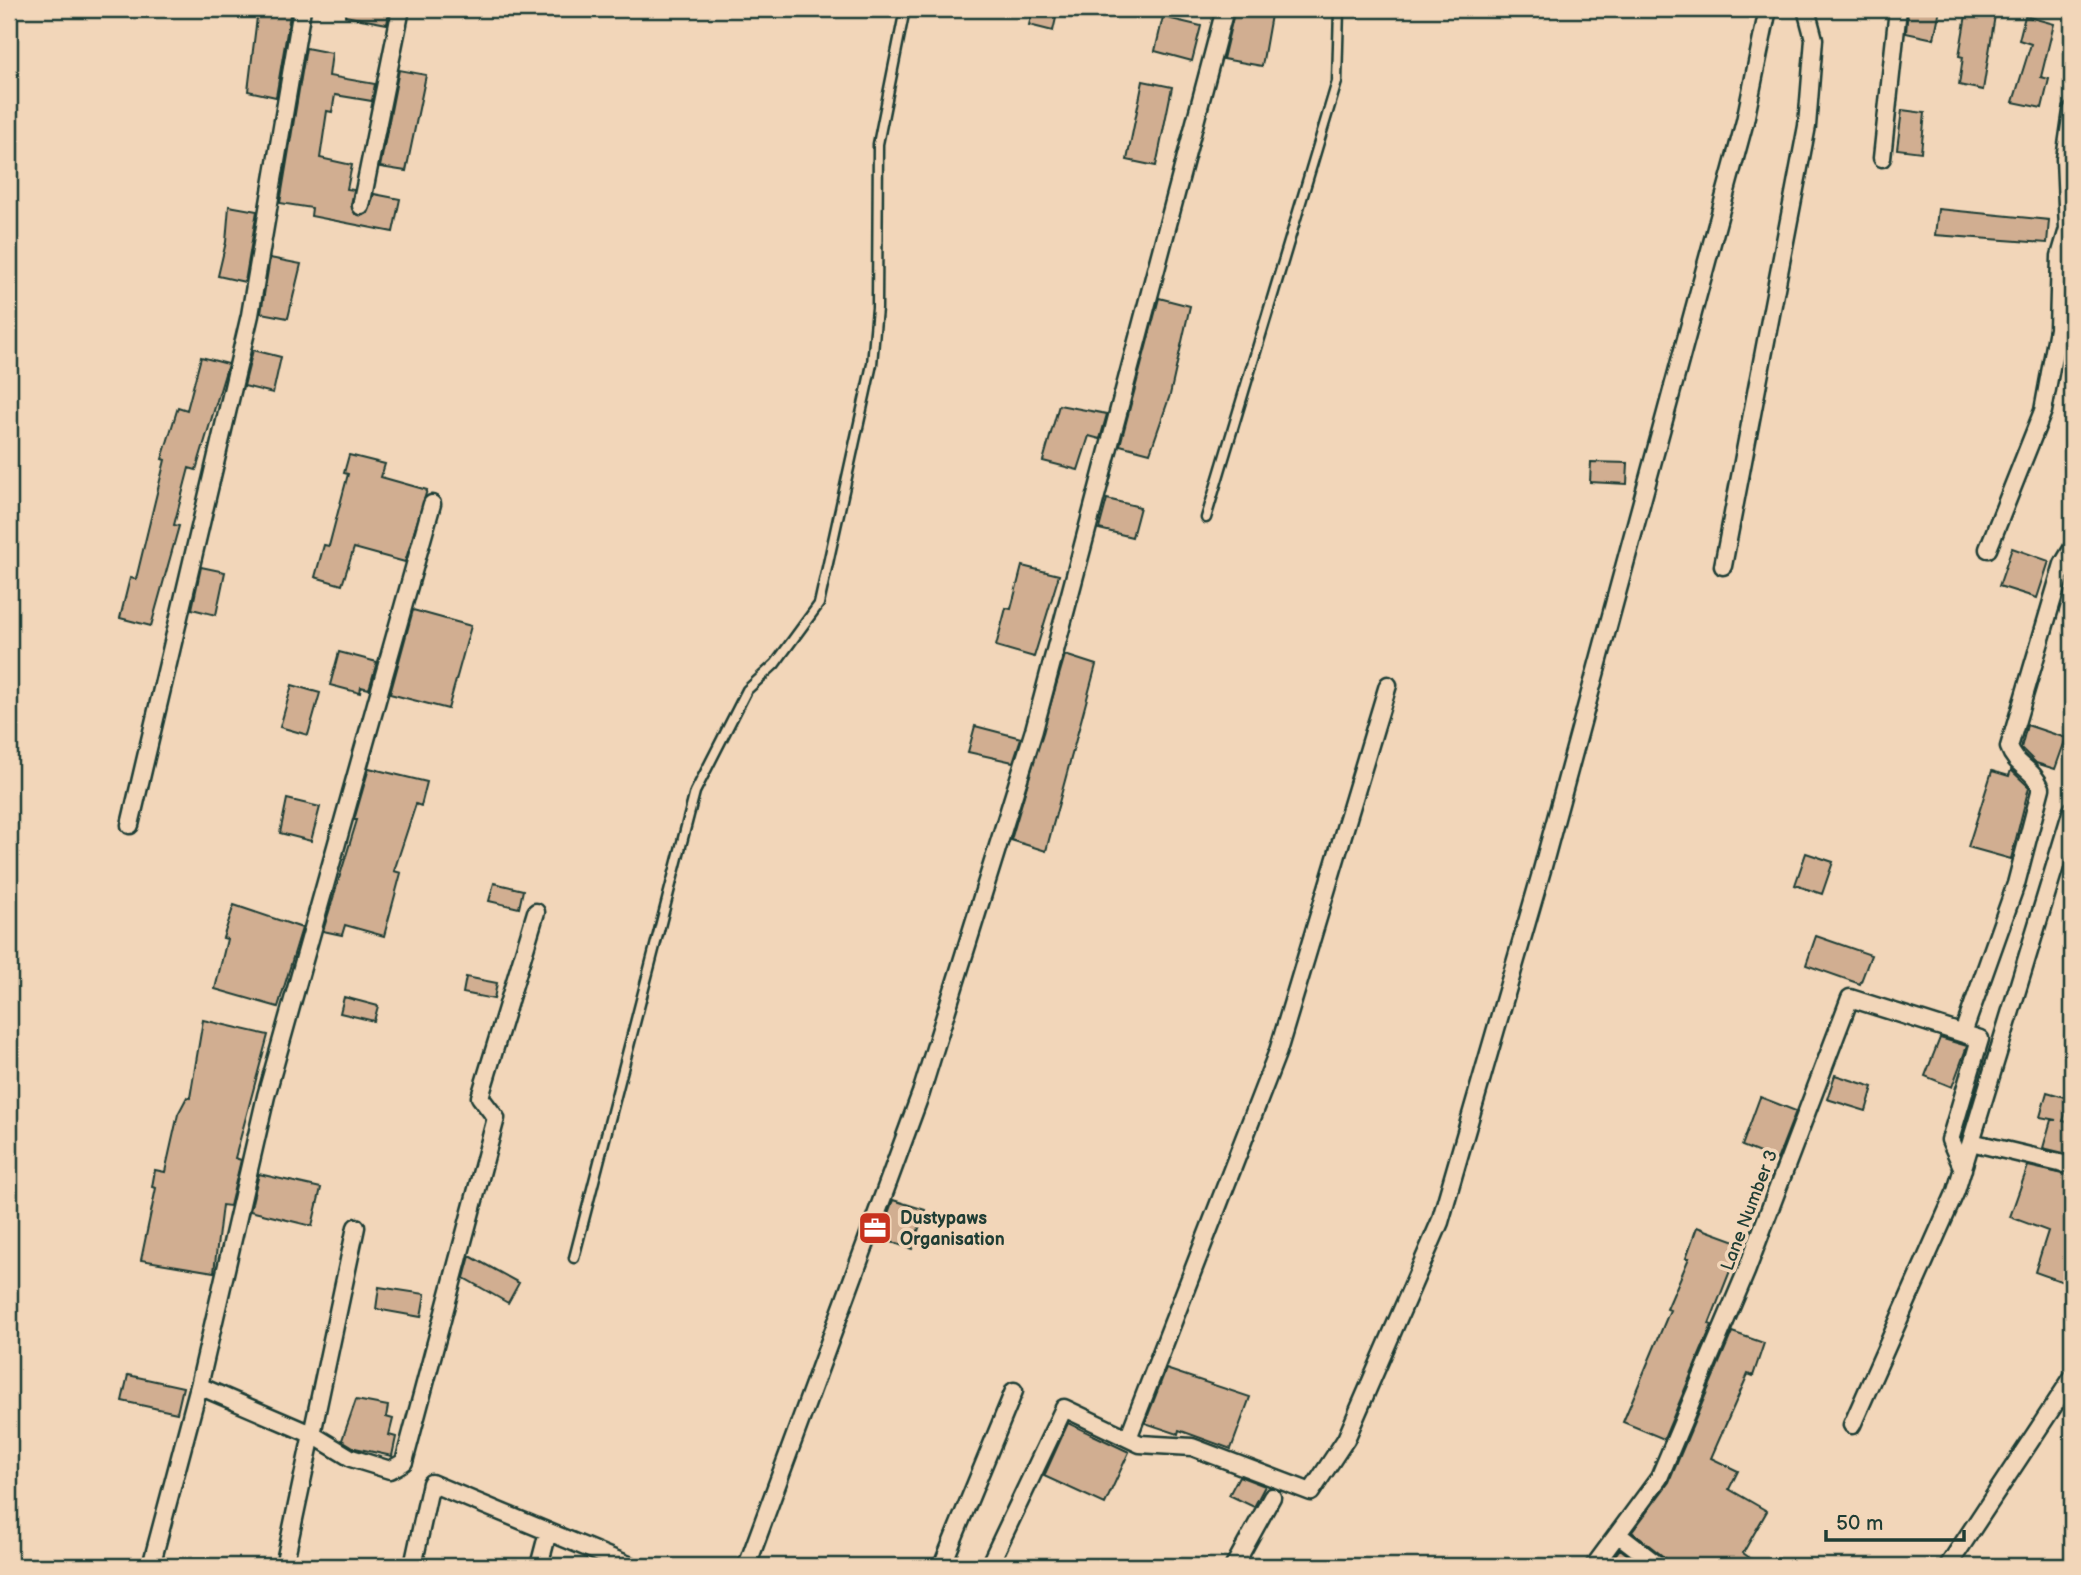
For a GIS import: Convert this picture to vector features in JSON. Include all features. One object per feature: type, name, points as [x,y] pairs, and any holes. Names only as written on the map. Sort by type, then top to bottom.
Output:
[{"type":"street","points":[[130,825],[250,316],[302,9]]},
{"type":"street","points":[[361,206],[401,9]]},
{"type":"street","points":[[747,1566],[921,1093],[1034,730],[1225,9]]},
{"type":"street","points":[[989,1566],[1064,1408],[1140,1444],[1192,1447],[1311,1492],[1346,1439],[1443,1209],[1593,683],[1741,134],[1768,9]]},
{"type":"street","points":[[1723,566],[1807,126],[1815,39],[1806,9]]},
{"type":"street","points":[[1882,158],[1898,9]]},
{"type":"street","points":[[1988,549],[2043,411],[2058,329],[2060,256],[2068,229],[2065,159],[2072,111]]},
{"type":"street","points":[[151,1566],[199,1386],[266,1096],[432,504]]},
{"type":"street","points":[[1963,1169],[1950,1140],[1980,1039],[1964,1033],[2016,884],[2041,788],[2035,773],[2014,760],[2009,747],[2063,564],[2072,549]]},
{"type":"street","points":[[1128,1438],[1278,1051],[1388,685]]},
{"type":"street","points":[[1852,1425],[1956,1191],[2072,810]]},
{"type":"street","points":[[199,1386],[313,1435],[351,1458],[390,1471],[404,1462],[496,1118],[480,1097],[536,912]]},
{"type":"street","name":"Lane Number 3","points":[[1620,1536],[1659,1478],[1746,1272],[1850,998],[1964,1033]]},
{"type":"street","points":[[1971,1142],[2072,1166]]},
{"type":"street","points":[[284,1566],[356,1227]]},
{"type":"street","points":[[1948,1566],[2072,1378]]},
{"type":"street","points":[[942,1566],[1014,1391]]},
{"type":"street","points":[[413,1566],[431,1483],[631,1566]]},
{"type":"street","points":[[1234,1566],[1272,1497]]},
{"type":"street","points":[[539,1566],[548,1532]]},
{"type":"street","points":[[1594,1566],[1620,1536],[1659,1566]]},
{"type":"lane","points":[[574,1258],[695,792],[747,690],[775,664],[819,604],[872,364],[877,307],[878,144],[905,9]]},
{"type":"lane","points":[[1206,518],[1337,82],[1339,9]]},
{"type":"building","points":[[258,9],[291,9],[276,97],[248,91]]},
{"type":"building","points":[[346,9],[390,9],[387,24],[345,16]]},
{"type":"building","points":[[1033,9],[1058,9],[1053,31],[1029,25]]},
{"type":"building","points":[[1235,9],[1271,15],[1262,66],[1223,59]]},
{"type":"building","points":[[1908,9],[1940,9],[1934,39],[1906,33]]},
{"type":"building","points":[[1967,9],[1996,9],[1983,90],[1959,85],[1963,57],[1959,56]]},
{"type":"building","points":[[2025,16],[2054,24],[2041,77],[2049,79],[2042,108],[2013,102],[2031,44],[2019,40]]},
{"type":"building","points":[[1163,17],[1201,26],[1192,61],[1155,51]]},
{"type":"building","points":[[306,48],[332,53],[329,76],[375,84],[372,101],[335,95],[332,112],[327,111],[320,158],[352,165],[347,189],[354,190],[351,205],[355,214],[368,213],[374,194],[400,199],[393,232],[311,216],[312,208],[280,203]]},
{"type":"building","points":[[399,70],[426,75],[406,171],[380,167]]},
{"type":"building","points":[[1143,81],[1172,87],[1156,166],[1127,160]]},
{"type":"building","points":[[1902,110],[1925,113],[1921,152],[1897,149]]},
{"type":"building","points":[[229,206],[257,211],[245,282],[218,276],[226,242]]},
{"type":"building","points":[[1938,209],[2049,220],[2047,243],[1935,235]]},
{"type":"building","points":[[270,258],[301,264],[288,318],[261,313]]},
{"type":"building","points":[[1159,298],[1190,306],[1170,395],[1150,453],[1120,445]]},
{"type":"building","points":[[253,350],[281,357],[273,393],[244,386]]},
{"type":"building","points":[[201,357],[228,364],[196,470],[189,468],[174,525],[179,526],[151,626],[120,618],[130,578],[136,579],[165,460],[162,459],[178,407],[187,410]]},
{"type":"building","points":[[1059,405],[1107,414],[1100,439],[1089,436],[1078,470],[1043,461]]},
{"type":"building","points":[[349,455],[385,464],[381,477],[427,490],[405,562],[354,548],[342,585],[315,577],[324,545],[329,546],[348,474],[344,473]]},
{"type":"building","points":[[1591,462],[1628,463],[1627,484],[1590,482]]},
{"type":"building","points":[[1107,499],[1140,507],[1132,537],[1099,529]]},
{"type":"building","points":[[2012,548],[2049,561],[2037,598],[1999,586]]},
{"type":"building","points":[[1022,566],[1059,575],[1034,657],[996,646],[1006,608],[1011,609]]},
{"type":"building","points":[[201,567],[225,572],[216,615],[192,609]]},
{"type":"building","points":[[413,610],[471,626],[448,709],[390,694]]},
{"type":"building","points":[[339,652],[377,662],[369,689],[361,687],[360,693],[330,685]]},
{"type":"building","points":[[1065,655],[1096,665],[1046,851],[1011,840]]},
{"type":"building","points":[[292,685],[320,693],[308,735],[280,727]]},
{"type":"building","points":[[2027,725],[2066,738],[2055,769],[2036,763],[2021,748]]},
{"type":"building","points":[[975,726],[1021,738],[1013,762],[968,752]]},
{"type":"building","points":[[369,768],[427,782],[421,806],[416,804],[394,871],[401,873],[384,936],[345,925],[342,935],[323,931],[357,820],[354,820]]},
{"type":"building","points":[[2011,770],[2029,787],[2011,859],[1968,847],[1992,771],[2009,776]]},
{"type":"building","points":[[287,799],[320,807],[311,841],[280,833]]},
{"type":"building","points":[[1806,853],[1833,862],[1822,894],[1795,885]]},
{"type":"building","points":[[494,883],[523,890],[519,908],[489,901]]},
{"type":"building","points":[[234,905],[302,928],[278,1007],[215,989],[227,939],[223,938]]},
{"type":"building","points":[[1816,936],[1871,955],[1860,984],[1806,965]]},
{"type":"building","points":[[466,977],[497,983],[494,999],[463,993]]},
{"type":"building","points":[[344,997],[378,1006],[374,1021],[340,1013]]},
{"type":"building","points":[[203,1020],[268,1035],[235,1158],[241,1160],[230,1206],[222,1205],[214,1272],[141,1260],[156,1188],[152,1187],[155,1170],[165,1172],[178,1114],[187,1097],[190,1098]]},
{"type":"building","points":[[1940,1038],[1967,1046],[1952,1087],[1925,1076]]},
{"type":"building","points":[[1835,1075],[1873,1087],[1866,1111],[1827,1099]]},
{"type":"building","points":[[2047,1092],[2071,1099],[2063,1121],[2072,1123],[2072,1155],[2043,1148],[2051,1120],[2056,1120],[2040,1117]]},
{"type":"building","points":[[1760,1097],[1796,1111],[1777,1160],[1742,1146]]},
{"type":"building","points":[[2028,1166],[2072,1176],[2072,1285],[2035,1272],[2048,1231],[2010,1217]]},
{"type":"building","points":[[259,1174],[321,1188],[312,1226],[250,1211]]},
{"type":"building","points":[[893,1200],[925,1210],[912,1249],[879,1238]]},
{"type":"building","points":[[1697,1227],[1741,1243],[1709,1324],[1712,1325],[1664,1439],[1623,1422],[1670,1310],[1667,1309],[1689,1258],[1686,1258]]},
{"type":"building","points":[[470,1256],[519,1283],[508,1303],[464,1278]]},
{"type":"building","points":[[379,1287],[425,1294],[421,1317],[376,1309]]},
{"type":"building","points":[[1732,1332],[1764,1343],[1753,1376],[1748,1374],[1711,1458],[1738,1471],[1729,1489],[1767,1511],[1743,1553],[1761,1566],[1669,1566],[1665,1558],[1632,1532],[1669,1482]]},
{"type":"building","points":[[1166,1369],[1250,1397],[1231,1449],[1179,1430],[1178,1434],[1145,1423]]},
{"type":"building","points":[[128,1375],[183,1387],[177,1413],[122,1401]]},
{"type":"building","points":[[356,1400],[388,1406],[386,1417],[393,1419],[389,1435],[396,1437],[392,1456],[355,1448],[342,1440]]},
{"type":"building","points":[[1068,1423],[1129,1452],[1105,1504],[1044,1476]]},
{"type":"building","points":[[1239,1476],[1265,1486],[1254,1507],[1229,1495]]},
{"type":"building","points":[[1620,1549],[1642,1566],[1607,1566]]},
{"type":"place","name":"Dustypaws Organisation","points":[[875,1228]]}]
